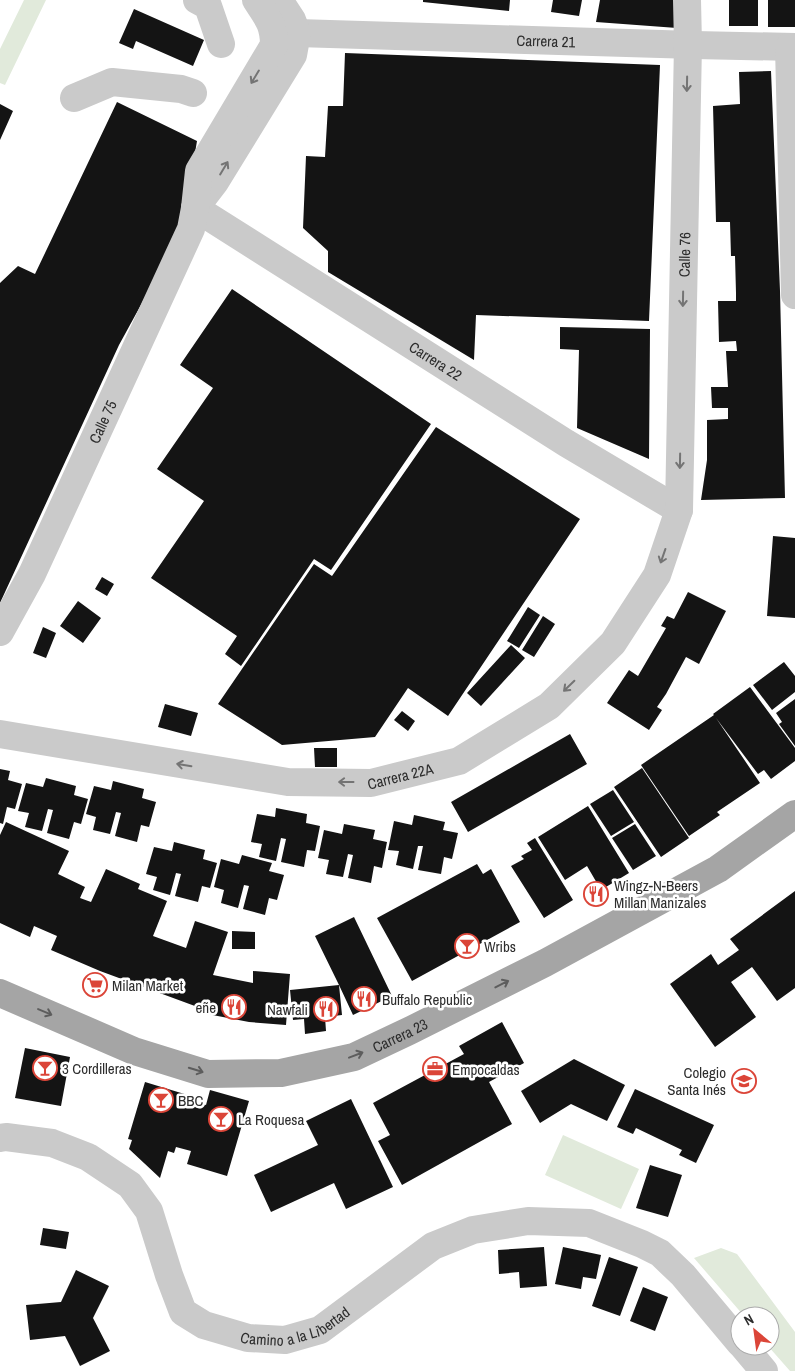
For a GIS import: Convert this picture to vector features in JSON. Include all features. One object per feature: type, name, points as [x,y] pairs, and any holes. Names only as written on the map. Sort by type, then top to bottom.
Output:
[{"type":"main road","name":"Carrera 23","points":[[0,993],[134,1051],[208,1074],[280,1073],[308,1067],[354,1056],[410,1031],[545,963],[718,869],[795,814]]},
{"type":"street","points":[[198,0],[208,6],[221,44]]},
{"type":"street","points":[[256,0],[269,20],[286,33],[292,20],[280,0]]},
{"type":"street","name":"Calle 76","points":[[679,510],[688,44],[687,0]]},
{"type":"street","name":"Carrera 21","points":[[286,33],[792,47]]},
{"type":"street","name":"Calle 75","points":[[0,632],[32,574],[154,310],[191,229],[195,208],[215,182],[293,55],[286,33]]},
{"type":"street","points":[[792,47],[795,295]]},
{"type":"street","points":[[74,98],[112,82],[181,89],[193,93]]},
{"type":"street","name":"Carrera 22","points":[[195,208],[558,438],[679,510]]},
{"type":"street","name":"Carrera 22A","points":[[0,734],[288,782],[370,782],[460,762],[549,706],[613,643],[657,575],[679,510]]},
{"type":"street","name":"Camino a la Libertad","points":[[0,1138],[52,1142],[88,1158],[130,1185],[149,1211],[183,1312],[204,1325],[248,1338],[284,1340],[320,1330],[433,1246],[472,1230],[528,1221],[589,1223],[660,1253],[683,1275],[730,1331]]},
{"type":"street","points":[[751,1356],[764,1371]]},
{"type":"green space","points":[[24,0],[46,0],[5,85],[0,83],[0,49]]},
{"type":"green space","points":[[563,1135],[639,1169],[621,1209],[545,1175]]},
{"type":"green space","points":[[721,1248],[737,1254],[776,1306],[735,1306],[694,1258]]},
{"type":"green space","points":[[780,1312],[795,1332],[795,1371],[790,1371],[777,1356],[780,1356]]},
{"type":"building","points":[[423,0],[510,0],[509,11],[423,2]]},
{"type":"building","points":[[553,0],[582,0],[579,16],[551,12]]},
{"type":"building","points":[[600,0],[677,0],[677,28],[596,22]]},
{"type":"building","points":[[729,0],[758,0],[758,26],[729,26]]},
{"type":"building","points":[[768,0],[795,0],[795,27],[768,27]]},
{"type":"building","points":[[134,9],[204,40],[193,66],[136,41],[133,49],[119,43]]},
{"type":"building","points":[[345,53],[660,65],[649,321],[476,315],[474,360],[328,272],[328,251],[303,228],[306,156],[325,157],[328,106],[343,106]]},
{"type":"building","points":[[771,71],[780,291],[785,498],[701,500],[707,460],[707,420],[728,419],[728,408],[712,408],[711,387],[728,387],[726,351],[737,351],[736,341],[719,342],[718,301],[736,301],[736,293],[735,256],[731,256],[730,222],[716,222],[713,106],[740,104],[739,72]]},
{"type":"building","points":[[117,102],[197,141],[182,230],[119,345],[0,603],[0,283],[18,266],[35,274]]},
{"type":"building","points":[[0,104],[13,111],[0,140]]},
{"type":"building","points":[[232,289],[431,424],[331,570],[314,559],[241,666],[225,654],[237,636],[151,578],[204,501],[157,469],[213,388],[180,365]]},
{"type":"building","points":[[560,327],[650,329],[649,459],[577,428],[579,350],[560,349]]},
{"type":"building","points":[[436,427],[580,519],[448,716],[408,688],[375,737],[282,745],[218,704],[314,564],[332,576]]},
{"type":"building","points":[[773,536],[795,538],[795,618],[767,616]]},
{"type":"building","points":[[102,577],[114,584],[107,596],[95,589]]},
{"type":"building","points":[[688,592],[726,611],[699,664],[686,657],[657,707],[662,710],[649,730],[607,703],[629,670],[638,676],[666,628],[661,626],[667,616],[674,619]]},
{"type":"building","points":[[78,601],[101,618],[83,643],[60,626]]},
{"type":"building","points":[[528,607],[540,615],[519,648],[507,641]]},
{"type":"building","points":[[543,616],[555,624],[534,657],[522,650]]},
{"type":"building","points":[[43,627],[56,633],[46,658],[33,653]]},
{"type":"building","points":[[511,645],[525,658],[481,706],[467,693]]},
{"type":"building","points":[[784,662],[795,676],[795,692],[772,710],[753,685]]},
{"type":"building","points":[[750,687],[795,748],[795,761],[771,779],[764,770],[758,774],[716,718],[760,783],[717,812],[720,815],[689,836],[641,765],[714,715]]},
{"type":"building","points":[[795,699],[795,746],[779,724],[782,722],[776,713]]},
{"type":"building","points":[[165,704],[198,713],[191,736],[158,727]]},
{"type":"building","points":[[402,711],[415,721],[408,731],[394,720]]},
{"type":"building","points":[[570,734],[587,764],[468,832],[451,802]]},
{"type":"building","points":[[314,748],[337,748],[337,767],[315,767]]},
{"type":"building","points":[[642,768],[689,838],[661,857],[614,787]]},
{"type":"building","points":[[0,769],[10,771],[8,780],[22,784],[15,809],[7,807],[3,824],[0,823]]},
{"type":"building","points":[[46,778],[76,786],[74,795],[88,799],[81,824],[74,822],[69,839],[47,833],[53,810],[48,809],[42,831],[25,827],[29,813],[18,811],[26,783],[43,787]]},
{"type":"building","points":[[113,781],[144,789],[142,798],[156,802],[149,827],[141,825],[137,842],[115,836],[121,813],[116,812],[110,834],[93,830],[96,817],[86,814],[94,786],[111,790]]},
{"type":"building","points":[[613,790],[634,822],[611,836],[590,804]]},
{"type":"building","points":[[588,806],[629,873],[601,890],[587,866],[565,880],[538,837]]},
{"type":"building","points":[[276,808],[307,814],[306,823],[320,826],[315,851],[307,850],[304,867],[281,862],[286,839],[281,838],[276,861],[259,857],[262,844],[251,842],[257,814],[275,817]]},
{"type":"building","points":[[414,815],[445,822],[443,830],[458,833],[452,859],[444,857],[441,874],[418,870],[423,846],[418,846],[413,869],[396,865],[399,851],[388,850],[394,821],[412,825]]},
{"type":"building","points":[[6,822],[69,851],[58,874],[85,887],[80,898],[91,902],[106,869],[140,884],[138,889],[167,901],[153,936],[186,948],[195,921],[228,932],[213,975],[253,983],[253,971],[290,974],[286,1025],[249,1022],[202,1013],[203,1009],[100,971],[51,950],[57,936],[34,926],[30,937],[0,923],[0,835]]},
{"type":"building","points":[[344,824],[375,830],[373,839],[387,842],[382,868],[374,866],[371,883],[348,878],[353,855],[348,854],[343,877],[326,874],[329,860],[318,858],[324,830],[342,834]]},
{"type":"building","points":[[635,824],[656,856],[633,870],[612,838]]},
{"type":"building","points":[[535,838],[573,900],[544,918],[511,866],[524,859],[521,856],[532,850],[527,843]]},
{"type":"building","points":[[174,842],[205,850],[203,859],[217,863],[210,888],[202,886],[198,902],[175,896],[181,874],[176,873],[170,895],[153,890],[157,877],[146,874],[154,847],[172,851]]},
{"type":"building","points":[[242,855],[272,863],[269,871],[284,875],[277,900],[269,898],[265,915],[243,909],[249,886],[244,885],[238,908],[221,903],[224,890],[214,887],[221,859],[239,864]]},
{"type":"building","points":[[477,864],[483,874],[491,869],[520,922],[412,981],[377,918]]},
{"type":"building","points":[[795,891],[795,988],[777,1001],[752,967],[731,982],[756,1017],[715,1047],[670,984],[711,954],[718,965],[739,950],[730,939]]},
{"type":"building","points":[[354,917],[392,996],[353,1015],[315,936]]},
{"type":"building","points":[[232,931],[255,932],[255,949],[232,949]]},
{"type":"building","points":[[339,985],[342,1015],[325,1017],[326,1031],[305,1034],[304,1019],[293,1020],[290,990]]},
{"type":"building","points":[[502,1022],[524,1063],[489,1082],[512,1124],[402,1185],[378,1141],[390,1135],[373,1103],[464,1054],[459,1046]]},
{"type":"building","points":[[25,1048],[70,1057],[61,1106],[15,1098]]},
{"type":"building","points":[[574,1059],[625,1085],[607,1121],[571,1104],[540,1123],[521,1091]]},
{"type":"building","points":[[145,1082],[191,1096],[190,1100],[206,1105],[210,1090],[249,1101],[227,1176],[187,1164],[191,1151],[176,1147],[174,1153],[168,1151],[160,1178],[129,1149],[132,1140],[128,1139]]},
{"type":"building","points":[[635,1089],[714,1125],[696,1163],[679,1155],[682,1150],[636,1128],[633,1134],[617,1127]]},
{"type":"building","points":[[351,1099],[393,1187],[346,1209],[334,1183],[271,1212],[254,1175],[318,1145],[306,1121]]},
{"type":"building","points":[[650,1165],[682,1175],[668,1217],[636,1208]]},
{"type":"building","points":[[43,1228],[69,1232],[66,1249],[40,1245]]},
{"type":"building","points":[[544,1247],[547,1286],[520,1288],[519,1272],[499,1274],[498,1250]]},
{"type":"building","points":[[563,1247],[601,1255],[596,1279],[583,1277],[581,1289],[555,1284]]},
{"type":"building","points":[[609,1257],[638,1267],[620,1316],[592,1306]]},
{"type":"building","points":[[76,1270],[109,1286],[93,1318],[110,1351],[80,1366],[65,1336],[30,1340],[26,1305],[61,1302]]},
{"type":"building","points":[[643,1287],[668,1297],[655,1331],[630,1321]]},
{"type":"place","name":"Wingz-N-Beers Millan Manizales","points":[[596,894]]},
{"type":"place","name":"Wribs","points":[[467,946]]},
{"type":"place","name":"Milan Market","points":[[95,985]]},
{"type":"place","name":"Buffalo Republic","points":[[364,999]]},
{"type":"place","name":"eñe","points":[[234,1007]]},
{"type":"place","name":"Nawfali","points":[[326,1009]]},
{"type":"place","name":"3 Cordilleras","points":[[45,1068]]},
{"type":"place","name":"Empocaldas","points":[[435,1069]]},
{"type":"place","name":"Colegio Santa Inés","points":[[744,1081]]},
{"type":"place","name":"BBC","points":[[161,1100]]},
{"type":"place","name":"La Roquesa","points":[[221,1119]]}]
